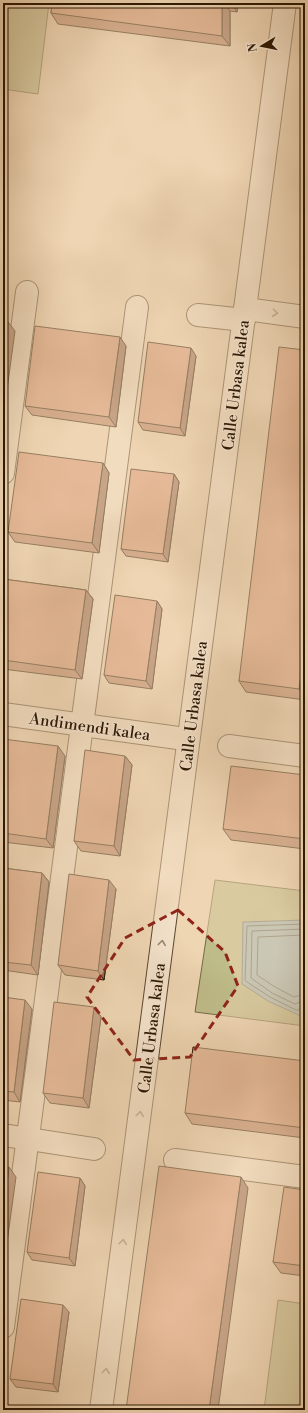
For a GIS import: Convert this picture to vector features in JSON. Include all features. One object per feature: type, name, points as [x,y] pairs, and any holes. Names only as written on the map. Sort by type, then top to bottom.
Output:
[{"type":"street","name":"Calle Urbasa kalea","points":[[101,1410],[285,3]]},
{"type":"street","points":[[3,473],[27,292]]},
{"type":"street","points":[[3,1327],[137,307]]},
{"type":"street","points":[[198,315],[305,317]]},
{"type":"street","name":"Andimendi kalea","points":[[3,714],[178,738]]},
{"type":"street","points":[[229,746],[305,756]]},
{"type":"street","points":[[3,1135],[94,1149]]},
{"type":"street","points":[[175,1160],[305,1177]]},
{"type":"highlighted area","points":[[178,910],[225,952],[238,986],[190,1057],[134,1060],[87,997],[125,938]]},
{"type":"shaded area","points":[[3,3],[49,3],[38,94],[3,89]]},
{"type":"shaded area","points":[[215,880],[305,891],[305,1026],[195,1012]]},
{"type":"shaded area","points":[[278,1300],[305,1304],[305,1410],[264,1410]]},
{"type":"water","points":[[305,920],[303,1017],[268,1001],[242,984],[243,922]]},
{"type":"building","points":[[52,3],[222,3],[222,36],[51,13]]},
{"type":"building","points":[[3,321],[8,322],[3,360]]},
{"type":"building","points":[[35,326],[120,337],[109,417],[25,406]]},
{"type":"building","points":[[148,342],[191,348],[180,428],[138,422]]},
{"type":"building","points":[[279,347],[305,350],[305,643],[299,689],[239,681]]},
{"type":"building","points":[[19,452],[103,463],[92,543],[8,532]]},
{"type":"building","points":[[131,469],[174,474],[163,554],[121,549]]},
{"type":"building","points":[[3,579],[86,590],[75,670],[3,660]]},
{"type":"building","points":[[115,595],[157,601],[146,681],[104,675]]},
{"type":"building","points":[[3,739],[58,746],[46,839],[3,833]]},
{"type":"building","points":[[85,750],[125,756],[114,846],[74,841]]},
{"type":"building","points":[[231,766],[305,775],[305,839],[223,829]]},
{"type":"building","points":[[3,868],[42,873],[31,965],[3,962]]},
{"type":"building","points":[[69,874],[109,880],[98,971],[58,965]]},
{"type":"building","points":[[3,997],[25,1000],[14,1092],[3,1091]]},
{"type":"building","points":[[54,1002],[94,1007],[83,1098],[43,1093]]},
{"type":"building","points":[[193,1047],[305,1061],[305,1128],[185,1113]]},
{"type":"building","points":[[3,1166],[9,1167],[3,1213]]},
{"type":"building","points":[[159,1166],[241,1177],[209,1410],[126,1410]]},
{"type":"building","points":[[38,1172],[80,1178],[69,1258],[27,1252]]},
{"type":"building","points":[[284,1187],[305,1190],[305,1266],[273,1262]]},
{"type":"building","points":[[21,1299],[63,1305],[53,1384],[10,1379]]}]
